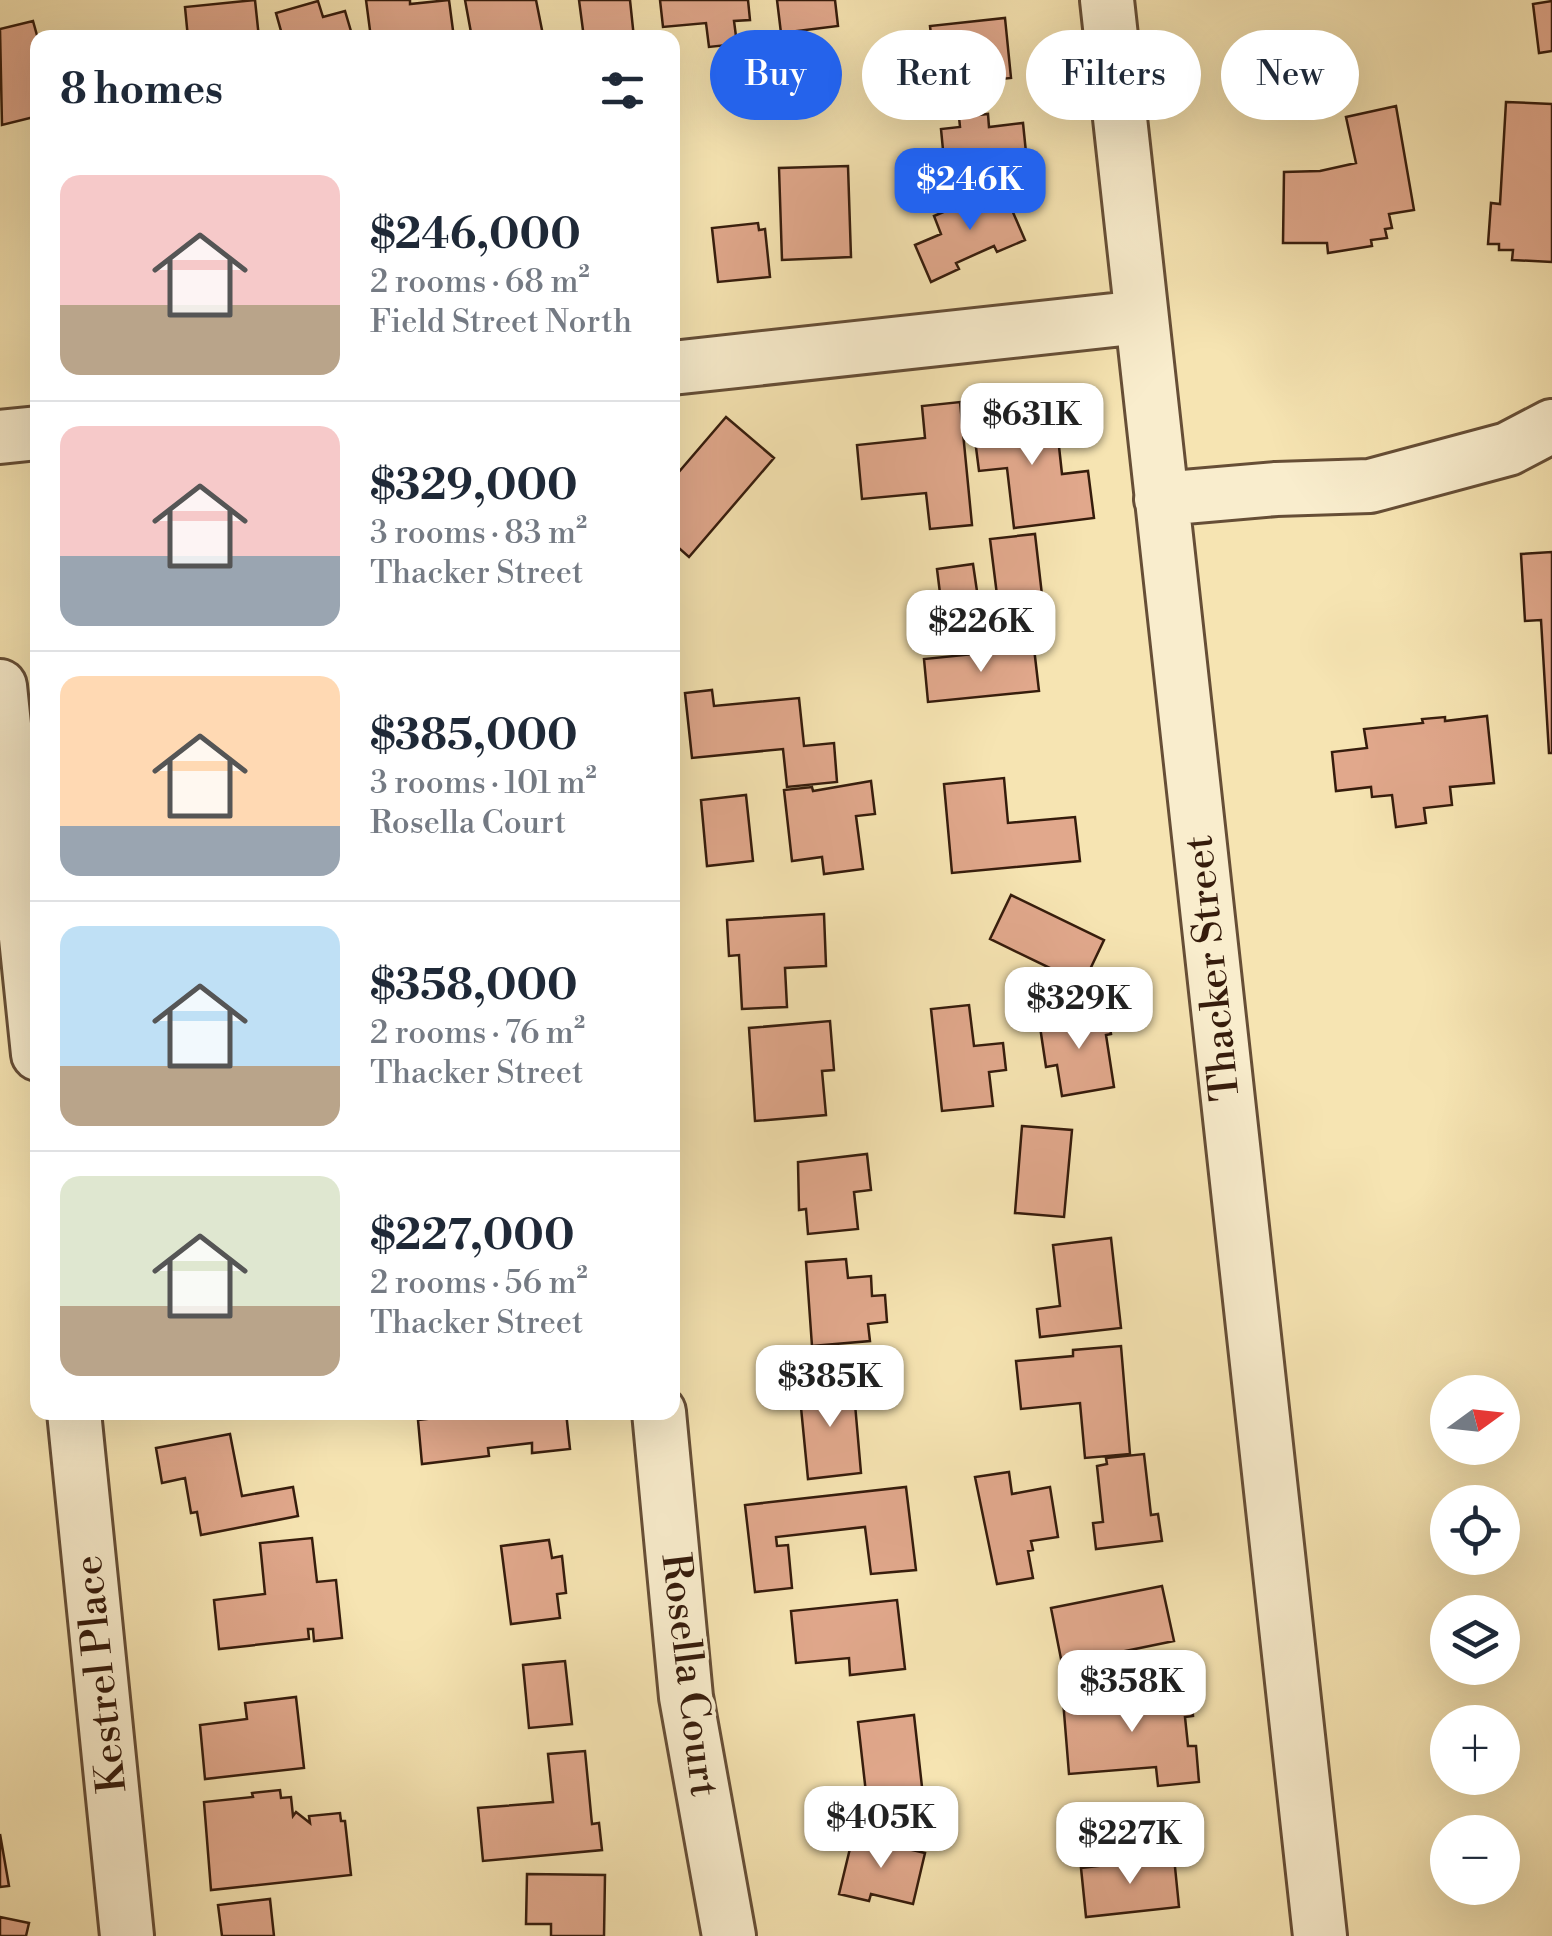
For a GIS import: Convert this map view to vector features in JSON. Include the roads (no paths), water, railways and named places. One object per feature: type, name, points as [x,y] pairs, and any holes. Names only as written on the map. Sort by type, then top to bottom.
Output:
[{"type":"street","name":"Thacker Street","points":[[1107,0],[1320,1936]]},
{"type":"street","points":[[680,367],[1141,317]]},
{"type":"street","points":[[1161,499],[1370,486],[1508,449],[1552,426]]},
{"type":"street","points":[[0,437],[30,435]]},
{"type":"street","points":[[0,686],[30,977]]},
{"type":"street","name":"Kestrel Place","points":[[75,1420],[128,1936]]},
{"type":"street","name":"Rosella Court","points":[[660,1420],[686,1697],[729,1936]]}]
